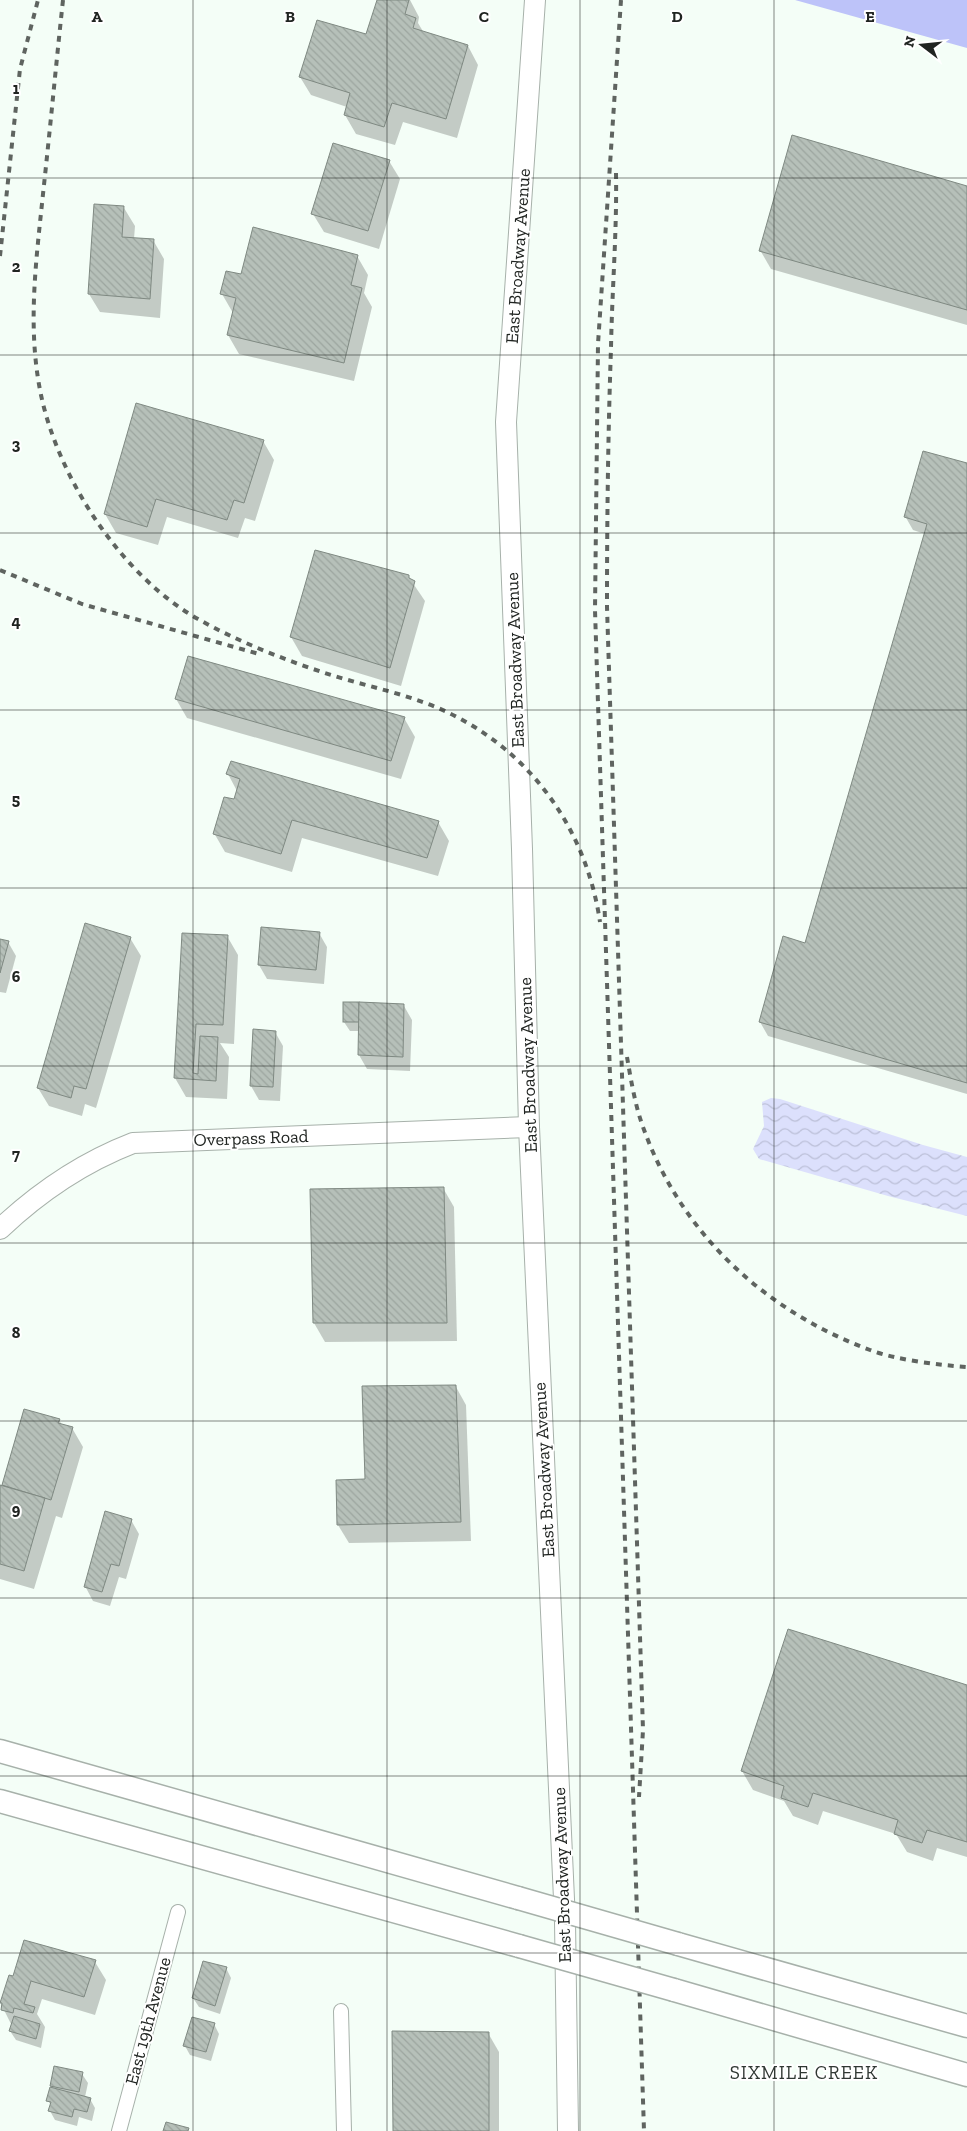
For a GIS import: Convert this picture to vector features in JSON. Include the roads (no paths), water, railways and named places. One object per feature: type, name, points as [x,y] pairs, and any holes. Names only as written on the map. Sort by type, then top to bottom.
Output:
[{"type":"main road","name":"East Broadway Avenue","points":[[535,0],[506,422],[522,849],[529,1127],[565,1921],[568,2131]]},
{"type":"main road","name":"Overpass Road","points":[[0,1229],[36,1197],[68,1176],[108,1153],[133,1143],[529,1127]]},
{"type":"main road","points":[[0,1752],[967,2026]]},
{"type":"main road","points":[[0,1801],[519,1946],[967,2075]]},
{"type":"street","name":"East 19th Avenue","points":[[119,2131],[178,1912]]},
{"type":"street","points":[[341,2011],[344,2131]]},
{"type":"water","points":[[771,1098],[780,1099],[923,1145],[967,1157],[967,1216],[888,1196],[759,1159],[753,1149],[764,1126],[762,1102]]},
{"type":"railway","points":[[0,256],[20,69],[38,0]]},
{"type":"railway","points":[[63,0],[40,219],[34,295],[34,345],[41,395],[50,427],[62,460],[79,492],[98,523],[120,552],[144,578],[170,601],[198,619],[243,642],[290,661],[406,696],[439,708],[484,733],[510,753],[533,776],[553,801],[570,829],[583,858],[593,889],[600,922]]},
{"type":"railway","points":[[621,0],[598,344],[595,610],[644,2131]]},
{"type":"railway","points":[[616,173],[608,445],[607,607],[643,1730],[639,1797]]},
{"type":"railway","points":[[0,570],[82,604],[259,654]]},
{"type":"railway","points":[[627,1057],[640,1119],[659,1166],[680,1202],[704,1234],[731,1264],[762,1291],[796,1314],[832,1334],[892,1357],[967,1367]]},
{"type":"district","name":"SIXMILE CREEK","points":[[804,2072]]}]
